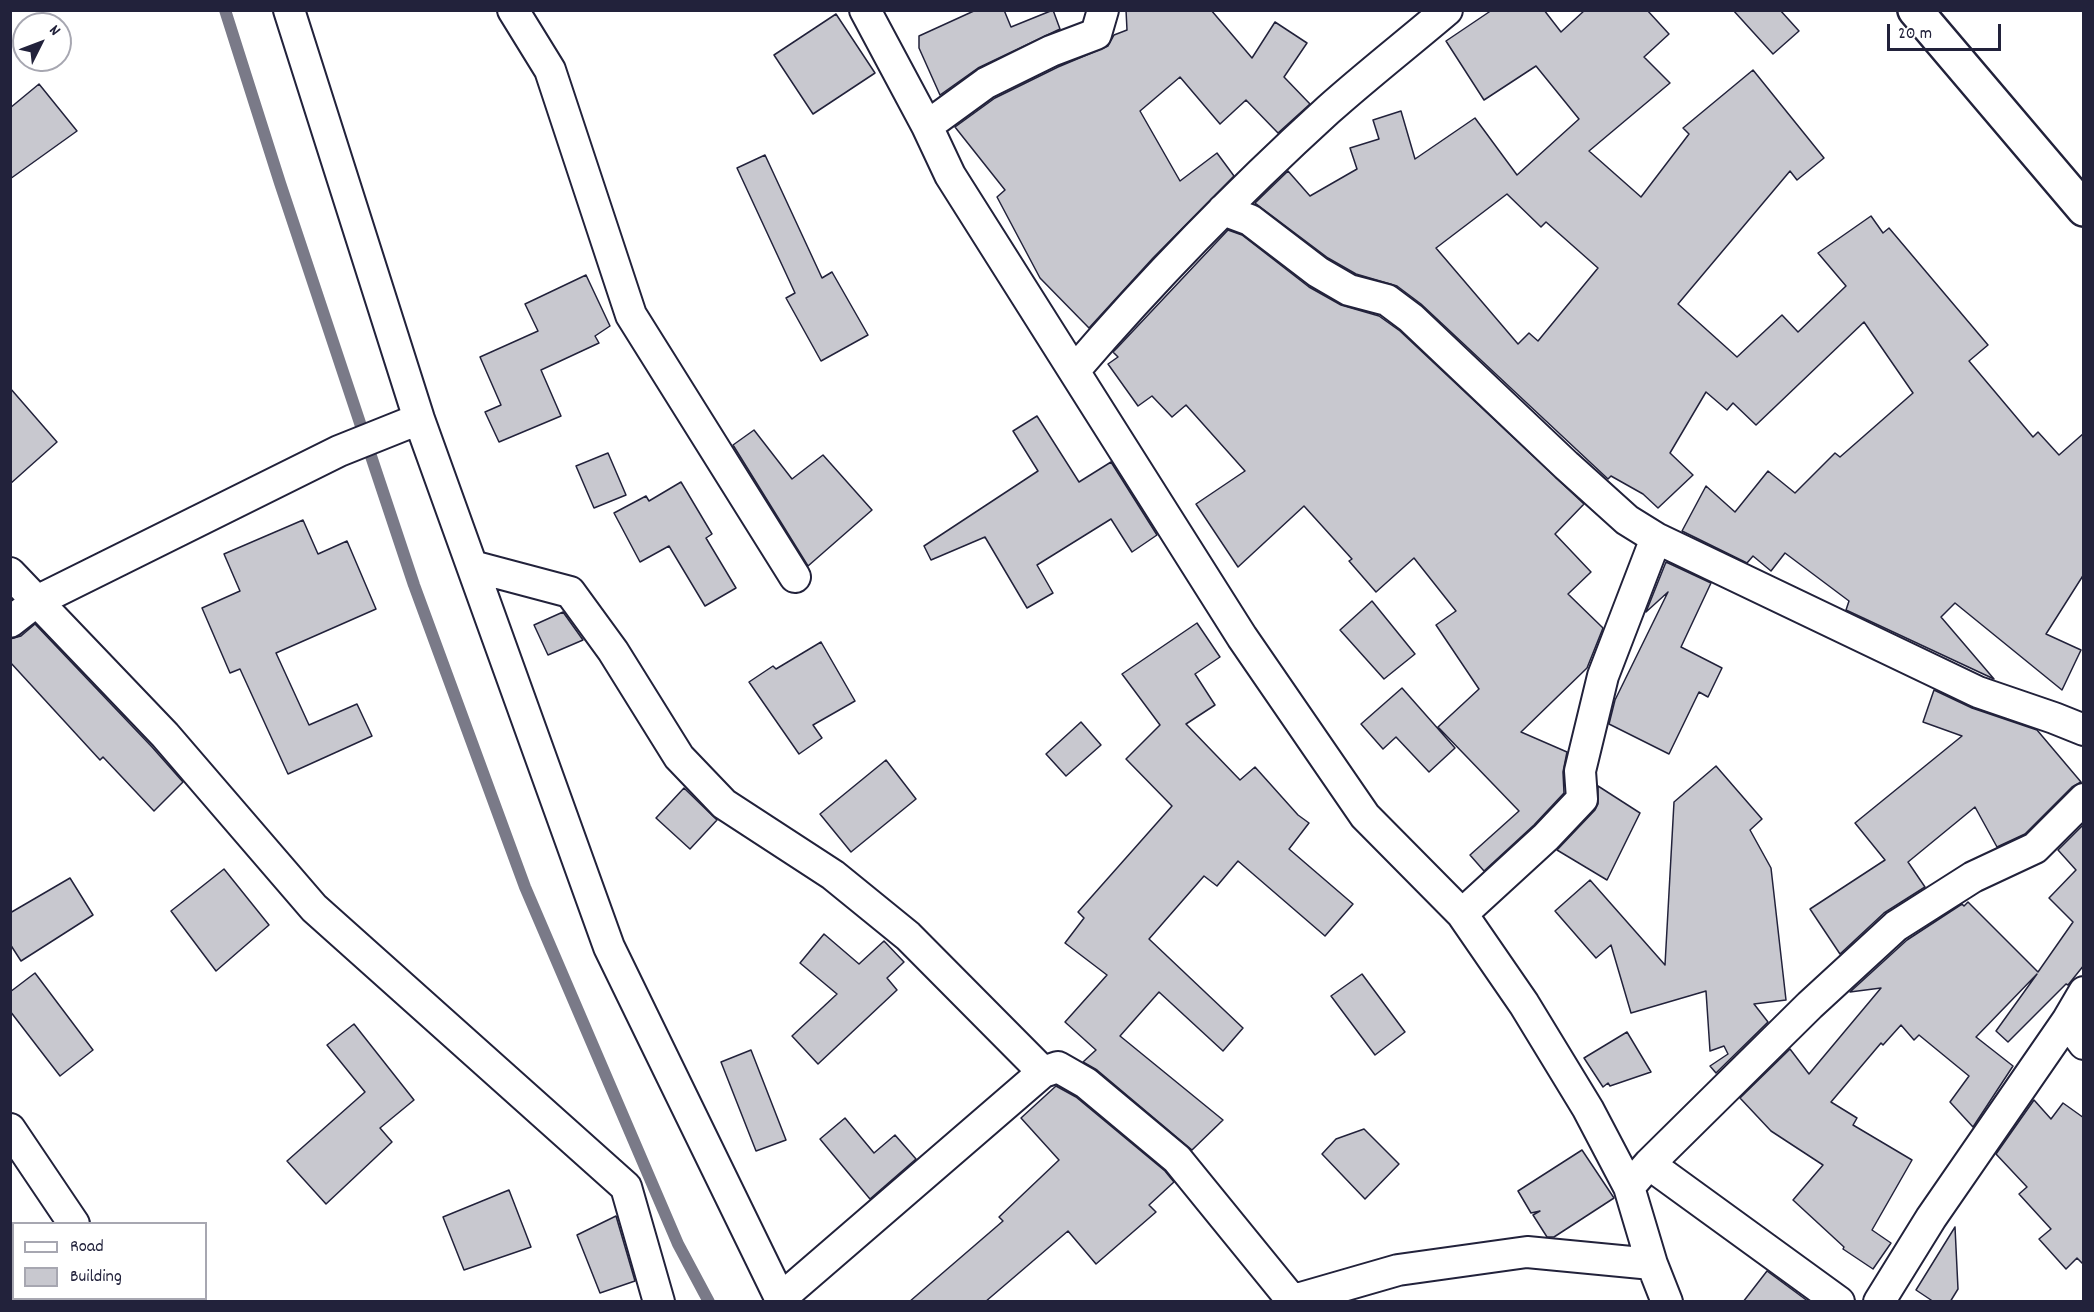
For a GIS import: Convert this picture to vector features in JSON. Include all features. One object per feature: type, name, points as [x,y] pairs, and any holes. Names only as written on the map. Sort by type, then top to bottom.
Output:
[{"type":"highway","points":[[1915,10],[2084,209]]},
{"type":"street","points":[[289,10],[406,425],[472,566],[609,947],[781,1300],[1044,1072],[1058,1066],[1086,1083],[1177,1159],[1289,1300],[1398,1270],[1527,1252],[1652,1264]]},
{"type":"street","points":[[513,10],[550,70],[631,315],[795,577]]},
{"type":"street","points":[[865,10],[927,126],[950,175],[1242,637],[1365,816],[1462,914],[1524,1004],[1588,1108],[1629,1187],[1652,1264],[1667,1302]]},
{"type":"street","points":[[927,126],[986,83],[1051,51],[1096,34],[1103,10]]},
{"type":"street","points":[[1074,371],[1113,325],[1223,210],[1329,110],[1447,10]]},
{"type":"street","points":[[1223,210],[1250,220],[1317,272],[1349,290],[1387,300],[1412,318],[1566,465],[1628,520],[1656,538],[1978,692],[2084,730]]},
{"type":"street","points":[[10,622],[38,601],[339,451],[406,425]]},
{"type":"street","points":[[1462,914],[1546,837],[1582,799],[1580,771],[1603,676],[1656,538]]},
{"type":"street","points":[[472,566],[570,592],[613,651],[680,757],[724,804],[833,875],[908,936],[1044,1072]]},
{"type":"street","points":[[10,573],[165,735],[314,908],[626,1187],[658,1302]]},
{"type":"street","points":[[1629,1187],[1648,1164],[1810,1005],[1896,926],[1973,877],[2035,848],[2084,799]]},
{"type":"street","points":[[1879,1302],[1930,1218],[2075,1033],[2084,992]]},
{"type":"street","points":[[10,1130],[73,1222]]},
{"type":"street","points":[[1648,1164],[1839,1302]]},
{"type":"building","points":[[976,10],[1004,10],[1011,27],[1053,10],[1060,29],[978,68],[940,95],[919,48],[919,36]]},
{"type":"building","points":[[1126,10],[1211,10],[1252,58],[1275,22],[1307,43],[1284,77],[1310,104],[1278,133],[1246,100],[1220,124],[1180,77],[1140,111],[1180,181],[1217,153],[1234,176],[1153,258],[1089,328],[1040,278],[997,197],[1005,190],[955,127],[995,98],[1058,67],[1108,46],[1114,35],[1127,30]]},
{"type":"building","points":[[1492,10],[1544,10],[1561,32],[1585,10],[1647,10],[1669,34],[1644,57],[1670,83],[1589,151],[1641,197],[1689,134],[1683,128],[1753,70],[1824,158],[1797,180],[1790,171],[1678,304],[1737,357],[1782,315],[1798,332],[1846,286],[1818,253],[1871,216],[1883,233],[1889,228],[1988,345],[1969,361],[2033,437],[2038,432],[2059,455],[2084,433],[2084,574],[2046,634],[2081,650],[2062,690],[1955,603],[1941,617],[1994,679],[1846,610],[1849,601],[1785,553],[1771,571],[1753,556],[1747,563],[1682,531],[1706,486],[1735,512],[1768,471],[1795,493],[1835,453],[1840,457],[1913,393],[1864,322],[1756,425],[1733,403],[1727,410],[1706,392],[1670,453],[1693,475],[1658,508],[1643,494],[1611,476],[1608,479],[1421,304],[1397,286],[1356,274],[1328,258],[1255,203],[1288,171],[1310,196],[1357,169],[1350,148],[1379,139],[1373,120],[1401,111],[1415,159],[1475,118],[1517,175],[1579,119],[1536,66],[1484,100],[1446,41]],"holes":[[[1507,194],[1541,227],[1546,222],[1598,268],[1538,341],[1529,333],[1518,344],[1436,248]]]},
{"type":"building","points":[[1733,10],[1780,10],[1799,31],[1773,54]]},
{"type":"building","points":[[836,14],[875,73],[813,114],[774,55]]},
{"type":"building","points":[[39,84],[77,131],[10,179],[10,108]]},
{"type":"building","points":[[765,155],[822,278],[832,272],[868,335],[821,361],[786,298],[795,293],[737,168]]},
{"type":"building","points":[[1228,230],[1242,235],[1309,287],[1341,305],[1379,316],[1400,331],[1584,504],[1555,534],[1591,572],[1568,594],[1603,628],[1587,668],[1521,732],[1567,752],[1563,772],[1564,793],[1534,825],[1484,871],[1470,855],[1519,811],[1438,727],[1479,689],[1436,625],[1456,611],[1414,558],[1376,592],[1349,561],[1352,559],[1304,506],[1238,567],[1196,504],[1245,471],[1186,405],[1172,417],[1152,396],[1138,406],[1108,364],[1118,357],[1113,352]]},
{"type":"building","points":[[586,275],[610,326],[595,336],[599,343],[541,370],[561,416],[499,442],[485,412],[501,405],[480,357],[538,331],[525,304]]},
{"type":"building","points":[[10,388],[57,442],[10,484]]},
{"type":"building","points":[[1037,416],[1079,482],[1111,462],[1157,535],[1132,552],[1111,519],[1037,565],[1053,593],[1027,608],[985,537],[931,560],[924,546],[1038,471],[1013,431]]},
{"type":"building","points":[[754,430],[792,479],[823,455],[872,510],[808,566],[733,445]]},
{"type":"building","points":[[608,453],[626,495],[594,508],[576,466]]},
{"type":"building","points":[[681,482],[712,534],[706,538],[736,588],[705,606],[669,546],[640,562],[614,513],[646,496],[649,501]]},
{"type":"building","points":[[303,520],[318,554],[347,541],[376,609],[276,653],[309,725],[357,704],[372,736],[288,774],[240,669],[230,673],[202,608],[240,591],[224,554]]},
{"type":"building","points":[[1666,562],[1711,583],[1681,647],[1722,668],[1708,697],[1699,692],[1669,754],[1609,724],[1615,700],[1668,592],[1646,612]]},
{"type":"building","points":[[1372,601],[1415,654],[1384,679],[1340,630]]},
{"type":"building","points":[[563,612],[583,640],[548,655],[534,625]]},
{"type":"building","points":[[1197,623],[1220,657],[1195,674],[1215,705],[1186,724],[1240,780],[1255,767],[1298,815],[1309,823],[1289,849],[1353,904],[1325,936],[1238,861],[1217,886],[1204,876],[1149,939],[1243,1028],[1223,1051],[1159,992],[1120,1036],[1223,1120],[1192,1150],[1097,1070],[1083,1062],[1096,1050],[1065,1022],[1107,975],[1065,943],[1084,918],[1078,912],[1172,806],[1126,759],[1160,725],[1122,674]]},
{"type":"building","points":[[35,624],[183,782],[154,811],[103,757],[100,760],[10,662],[10,639],[21,636]]},
{"type":"building","points":[[821,642],[855,701],[813,725],[822,738],[799,754],[749,682],[773,666],[776,669]]},
{"type":"building","points":[[1402,688],[1455,748],[1429,772],[1396,737],[1383,749],[1361,724]]},
{"type":"building","points":[[1934,690],[1972,708],[2037,730],[2081,782],[2072,787],[2025,834],[1997,847],[1975,807],[1908,862],[1925,887],[1884,913],[1840,954],[1810,909],[1885,860],[1855,823],[1962,736],[1923,722]]},
{"type":"building","points":[[1081,722],[1101,745],[1066,776],[1046,754]]},
{"type":"building","points":[[886,760],[916,799],[851,852],[820,814]]},
{"type":"building","points":[[1716,766],[1762,819],[1750,830],[1771,868],[1786,1000],[1754,1004],[1768,1022],[1716,1073],[1710,1066],[1728,1054],[1724,1046],[1710,1051],[1706,991],[1631,1013],[1611,945],[1596,958],[1555,911],[1590,880],[1665,965],[1674,802]]},
{"type":"building","points":[[1598,786],[1640,813],[1607,880],[1557,850],[1595,810],[1598,804]]},
{"type":"building","points":[[684,788],[717,820],[690,849],[656,818]]},
{"type":"building","points":[[2084,824],[2084,965],[2068,985],[2066,984],[2008,1042],[1996,1031],[2037,974],[1976,1037],[2013,1066],[1973,1127],[1950,1102],[1969,1076],[1919,1035],[1914,1040],[1901,1025],[1883,1045],[1881,1043],[1831,1102],[1857,1118],[1853,1125],[1912,1160],[1872,1230],[1891,1243],[1873,1269],[1843,1249],[1844,1247],[1793,1200],[1823,1165],[1771,1131],[1740,1098],[1790,1049],[1809,1074],[1881,988],[1850,992],[1907,940],[1962,904],[1964,906],[1968,902],[2038,972],[2073,922],[2049,898],[2076,870],[2058,850]]},
{"type":"building","points":[[224,869],[269,925],[216,971],[171,911]]},
{"type":"building","points":[[70,878],[93,915],[21,961],[10,944],[10,913]]},
{"type":"building","points":[[824,934],[859,964],[884,941],[904,962],[887,978],[897,990],[818,1064],[792,1036],[837,994],[800,963]]},
{"type":"building","points":[[35,973],[93,1050],[60,1076],[10,1011],[10,992]]},
{"type":"building","points":[[1362,974],[1405,1032],[1375,1055],[1331,996]]},
{"type":"building","points":[[354,1024],[414,1100],[380,1128],[392,1142],[326,1204],[287,1161],[365,1092],[327,1045]]},
{"type":"building","points":[[1627,1032],[1651,1072],[1610,1086],[1608,1083],[1603,1087],[1584,1058]]},
{"type":"building","points":[[751,1050],[786,1140],[756,1151],[721,1062]]},
{"type":"building","points":[[1056,1086],[1076,1097],[1165,1171],[1174,1182],[1149,1205],[1156,1212],[1096,1264],[1068,1231],[985,1302],[909,1302],[1003,1221],[999,1217],[1059,1160],[1021,1118]]},
{"type":"building","points":[[2034,1100],[2051,1119],[2063,1103],[2084,1118],[2084,1265],[2077,1258],[2066,1269],[2039,1239],[2051,1229],[2019,1194],[2027,1187],[1996,1154]]},
{"type":"building","points":[[845,1118],[874,1153],[895,1135],[916,1159],[870,1199],[820,1139]]},
{"type":"building","points":[[1364,1129],[1399,1164],[1365,1199],[1322,1154],[1336,1139]]},
{"type":"building","points":[[1582,1150],[1614,1198],[1554,1237],[1547,1237],[1533,1215],[1540,1211],[1531,1213],[1518,1191]]},
{"type":"building","points":[[509,1190],[531,1247],[464,1270],[443,1217]]},
{"type":"building","points":[[616,1216],[635,1281],[600,1293],[577,1235]]},
{"type":"building","points":[[1955,1227],[1958,1289],[1950,1302],[1934,1302],[1916,1290]]},
{"type":"building","points":[[1767,1271],[1809,1302],[1743,1302]]},
{"type":"waterway","points":[[225,10],[414,585],[525,887],[678,1244],[709,1302]]}]
